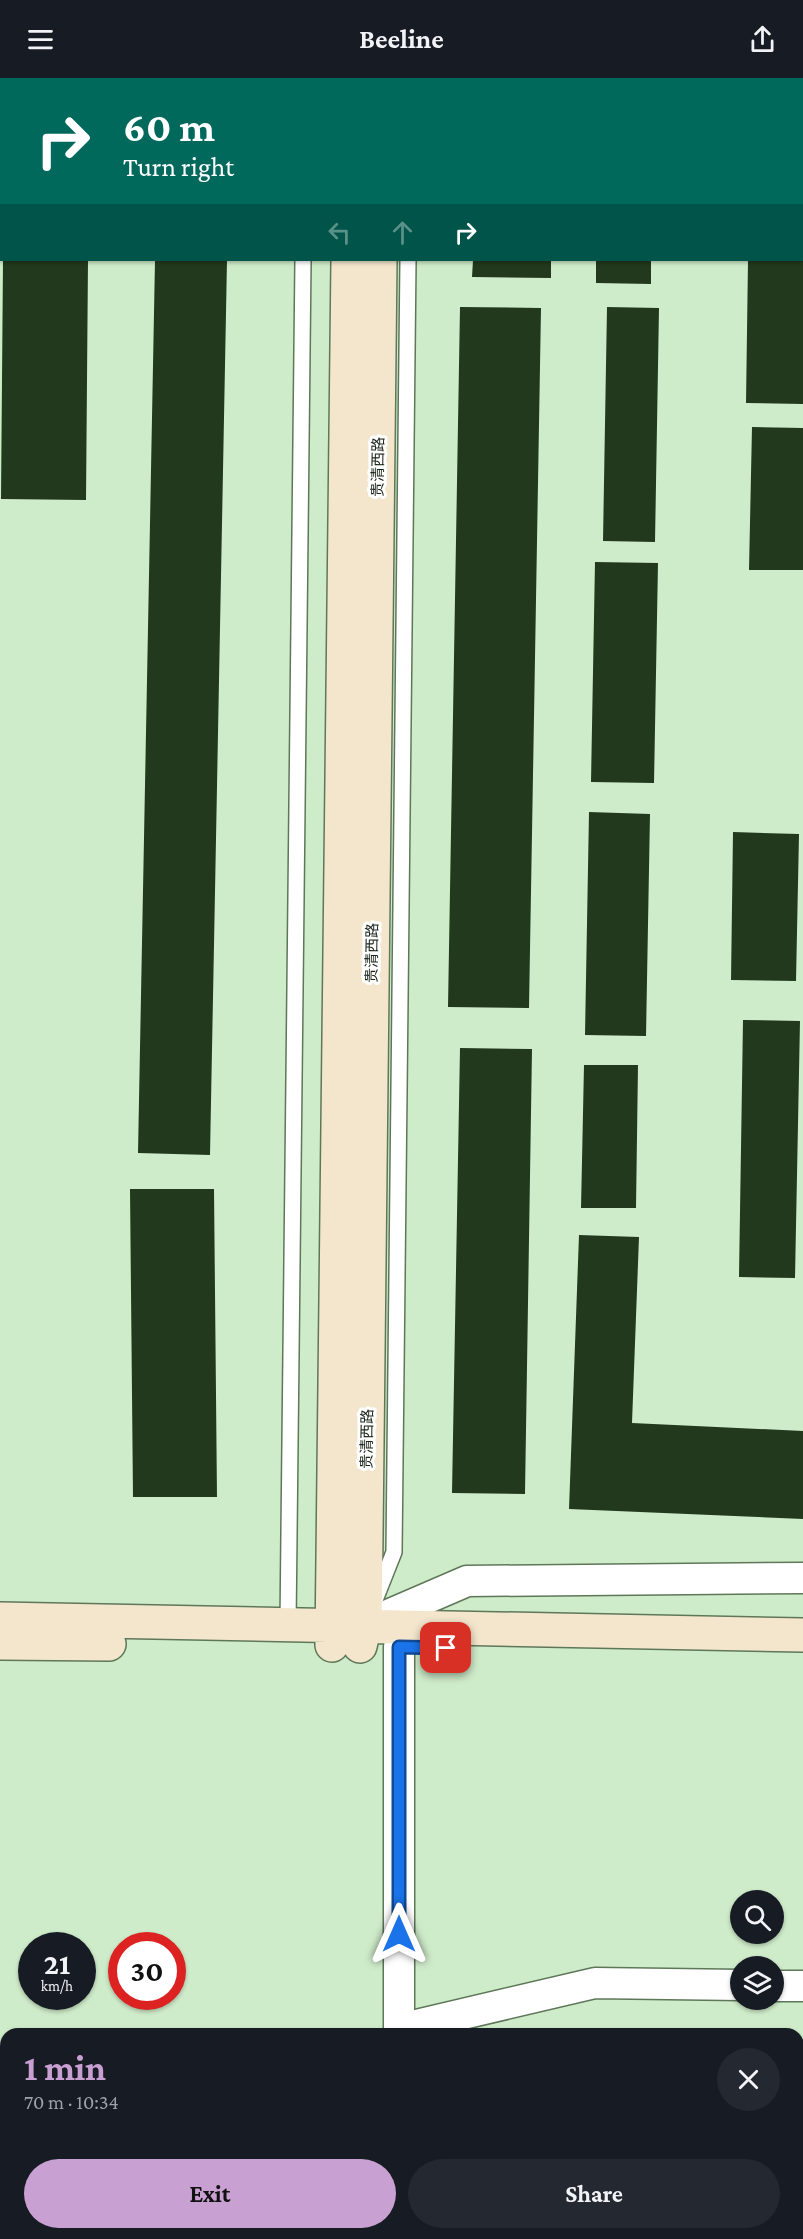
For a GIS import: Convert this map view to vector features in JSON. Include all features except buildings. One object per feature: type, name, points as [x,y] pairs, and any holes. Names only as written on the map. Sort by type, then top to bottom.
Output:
[{"type":"main road","points":[[348,261],[348,1635]]},
{"type":"main road","name":"贵清西路","points":[[348,1635],[380,261]]},
{"type":"main road","points":[[0,1619],[288,1625],[348,1635],[399,1647],[803,1657]]},
{"type":"main road","points":[[0,1643],[348,1635],[803,1635]]},
{"type":"street","points":[[348,1635],[467,1581],[803,1578]]},
{"type":"street","points":[[399,1647],[399,2028]]},
{"type":"street","points":[[415,2028],[595,1983],[730,1985]]},
{"type":"street","points":[[784,1986],[803,1986]]},
{"type":"lane","points":[[288,1625],[303,261]]},
{"type":"lane","points":[[348,1635],[394,1552],[408,261]]},
{"type":"route","points":[[399,1934],[399,1647],[446,1648]]}]
